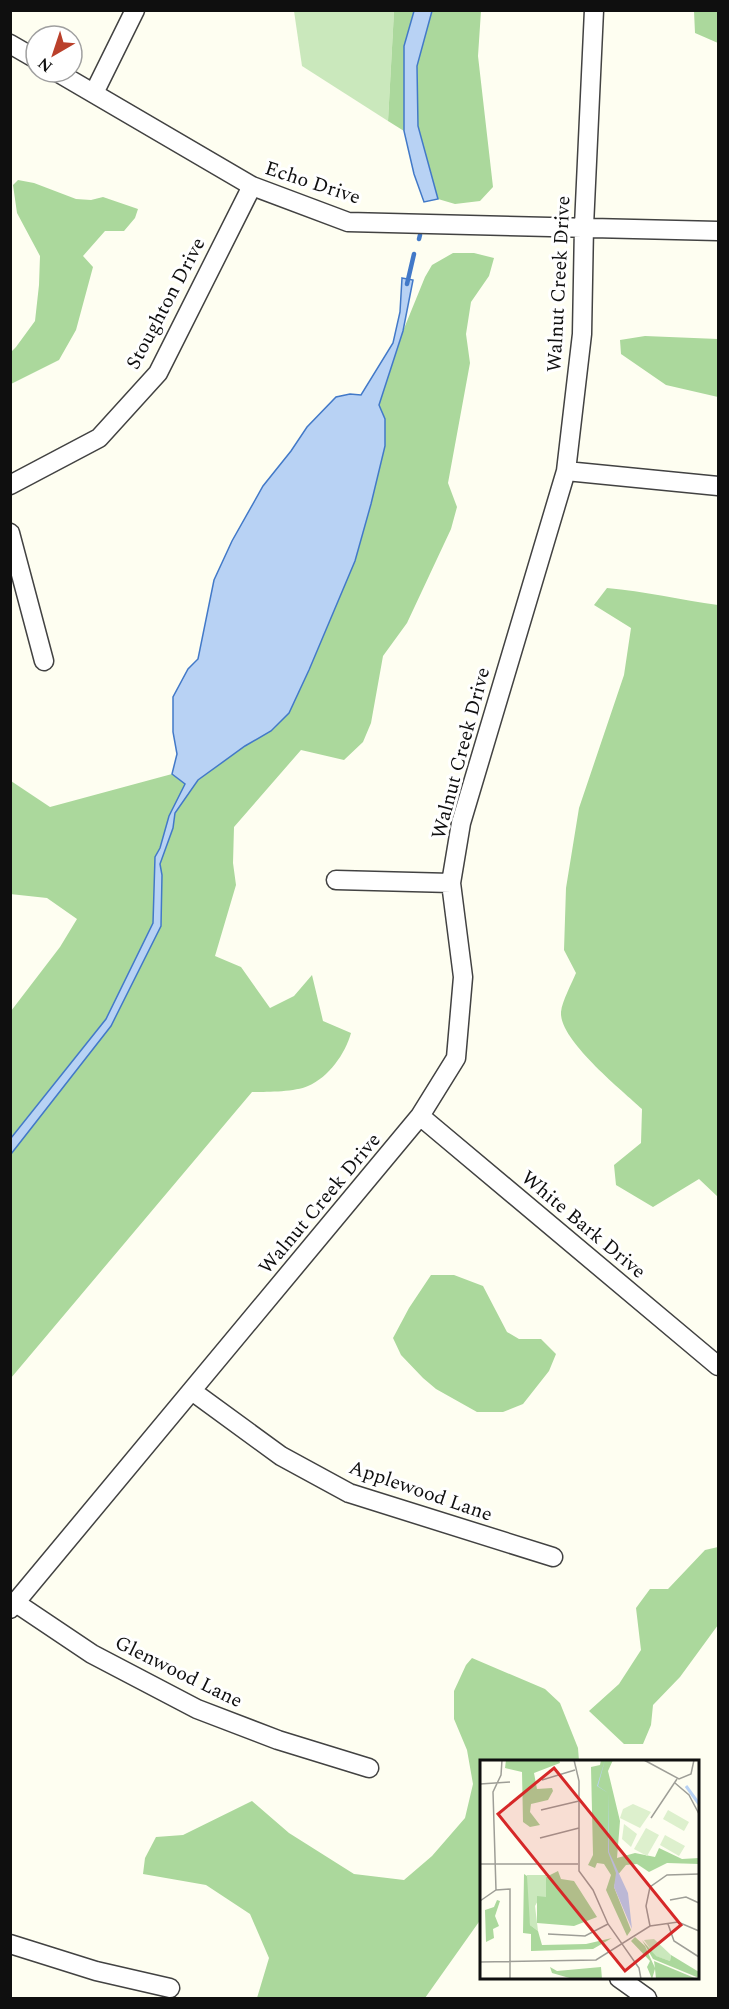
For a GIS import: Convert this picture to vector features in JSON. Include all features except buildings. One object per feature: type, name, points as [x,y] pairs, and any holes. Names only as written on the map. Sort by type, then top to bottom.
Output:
[{"type":"street","points":[[94,93],[135,10]]},
{"type":"street","name":"Walnut Creek Drive","points":[[13,1606],[420,1116],[456,1058],[463,977],[451,883],[461,823],[566,471],[582,334],[584,226],[594,10]]},
{"type":"street","points":[[10,44],[24,52]]},
{"type":"street","name":"Echo Drive","points":[[78,84],[252,186],[348,222],[718,231]]},
{"type":"street","name":"Stoughton Drive","points":[[10,484],[99,438],[158,373],[252,186]]},
{"type":"street","points":[[566,471],[718,486]]},
{"type":"street","points":[[10,533],[44,661]]},
{"type":"street","points":[[336,880],[451,883]]},
{"type":"street","name":"White Bark Drive","points":[[420,1116],[718,1366]]},
{"type":"street","name":"Applewood Lane","points":[[192,1391],[281,1455],[349,1494],[553,1557]]},
{"type":"street","name":"Glenwood Lane","points":[[13,1606],[92,1654],[197,1710],[278,1740],[369,1768]]},
{"type":"street","points":[[10,1944],[96,1971],[170,1988]]},
{"type":"street","points":[[622,1979],[647,1998]]},
{"type":"green space","points":[[294,11],[394,11],[388,121],[302,66]]},
{"type":"green space","points":[[394,11],[415,11],[404,46],[404,131],[388,121]]},
{"type":"green space","points":[[432,11],[481,11],[478,56],[493,187],[480,201],[455,204],[438,199],[418,126],[417,66]]},
{"type":"green space","points":[[694,11],[718,11],[718,43],[695,33]]},
{"type":"green space","points":[[18,180],[34,183],[76,199],[91,200],[103,197],[138,209],[135,218],[124,231],[105,231],[83,256],[93,267],[76,330],[59,360],[11,384],[11,352],[35,321],[40,256],[17,213],[13,185]]},
{"type":"green space","points":[[453,253],[474,253],[494,258],[489,276],[471,302],[466,334],[470,363],[448,483],[457,507],[451,529],[407,623],[383,656],[371,723],[363,742],[344,760],[301,750],[234,827],[233,863],[236,885],[215,956],[241,967],[270,1008],[294,996],[312,975],[323,1021],[351,1033],[348,1041],[335,1064],[316,1082],[296,1089],[252,1092],[11,1378],[11,1011],[60,947],[77,919],[47,898],[10,894],[11,781],[50,807],[172,774],[191,789],[198,780],[245,746],[271,731],[289,713],[355,561],[371,504],[385,419],[379,405],[403,331],[432,265]]},
{"type":"green space","points":[[645,336],[718,339],[718,397],[666,385],[621,354],[620,340]]},
{"type":"green space","points":[[607,588],[718,605],[718,1197],[699,1179],[653,1207],[616,1185],[614,1165],[641,1143],[642,1109],[580,1050],[563,1023],[561,1012],[576,973],[564,950],[566,888],[579,808],[624,675],[631,628],[594,605]]},
{"type":"green space","points":[[431,1275],[454,1275],[483,1286],[507,1332],[519,1339],[541,1339],[556,1354],[549,1371],[523,1404],[503,1412],[477,1412],[436,1389],[401,1355],[393,1338]]},
{"type":"green space","points":[[718,1547],[718,1625],[680,1677],[653,1705],[651,1725],[643,1744],[624,1744],[589,1711],[619,1684],[641,1650],[636,1608],[650,1589],[668,1589],[705,1550]]},
{"type":"green space","points":[[472,1658],[545,1689],[560,1703],[578,1748],[579,1760],[480,1760],[480,1920],[425,1998],[257,1998],[269,1958],[250,1914],[206,1885],[143,1874],[145,1858],[156,1837],[183,1835],[252,1801],[289,1833],[354,1874],[404,1880],[432,1856],[465,1818],[473,1784],[467,1750],[454,1719],[454,1691],[466,1665]]},
{"type":"water","points":[[414,11],[432,11],[417,66],[418,126],[438,199],[424,202],[414,174],[404,131],[404,46]]},
{"type":"water","points":[[402,278],[413,280],[403,331],[379,405],[385,419],[385,446],[355,561],[309,670],[289,713],[271,731],[245,746],[198,780],[175,813],[173,828],[160,864],[162,875],[161,926],[111,1026],[11,1154],[11,1138],[106,1019],[153,923],[155,857],[160,848],[169,816],[185,784],[172,774],[177,754],[173,732],[173,697],[188,669],[198,659],[214,580],[232,541],[263,486],[307,427],[336,397],[350,394],[361,395],[393,343],[400,312]]},
{"type":"waterway","points":[[419,239],[420,235]]},
{"type":"waterway","points":[[407,284],[414,254]]}]
